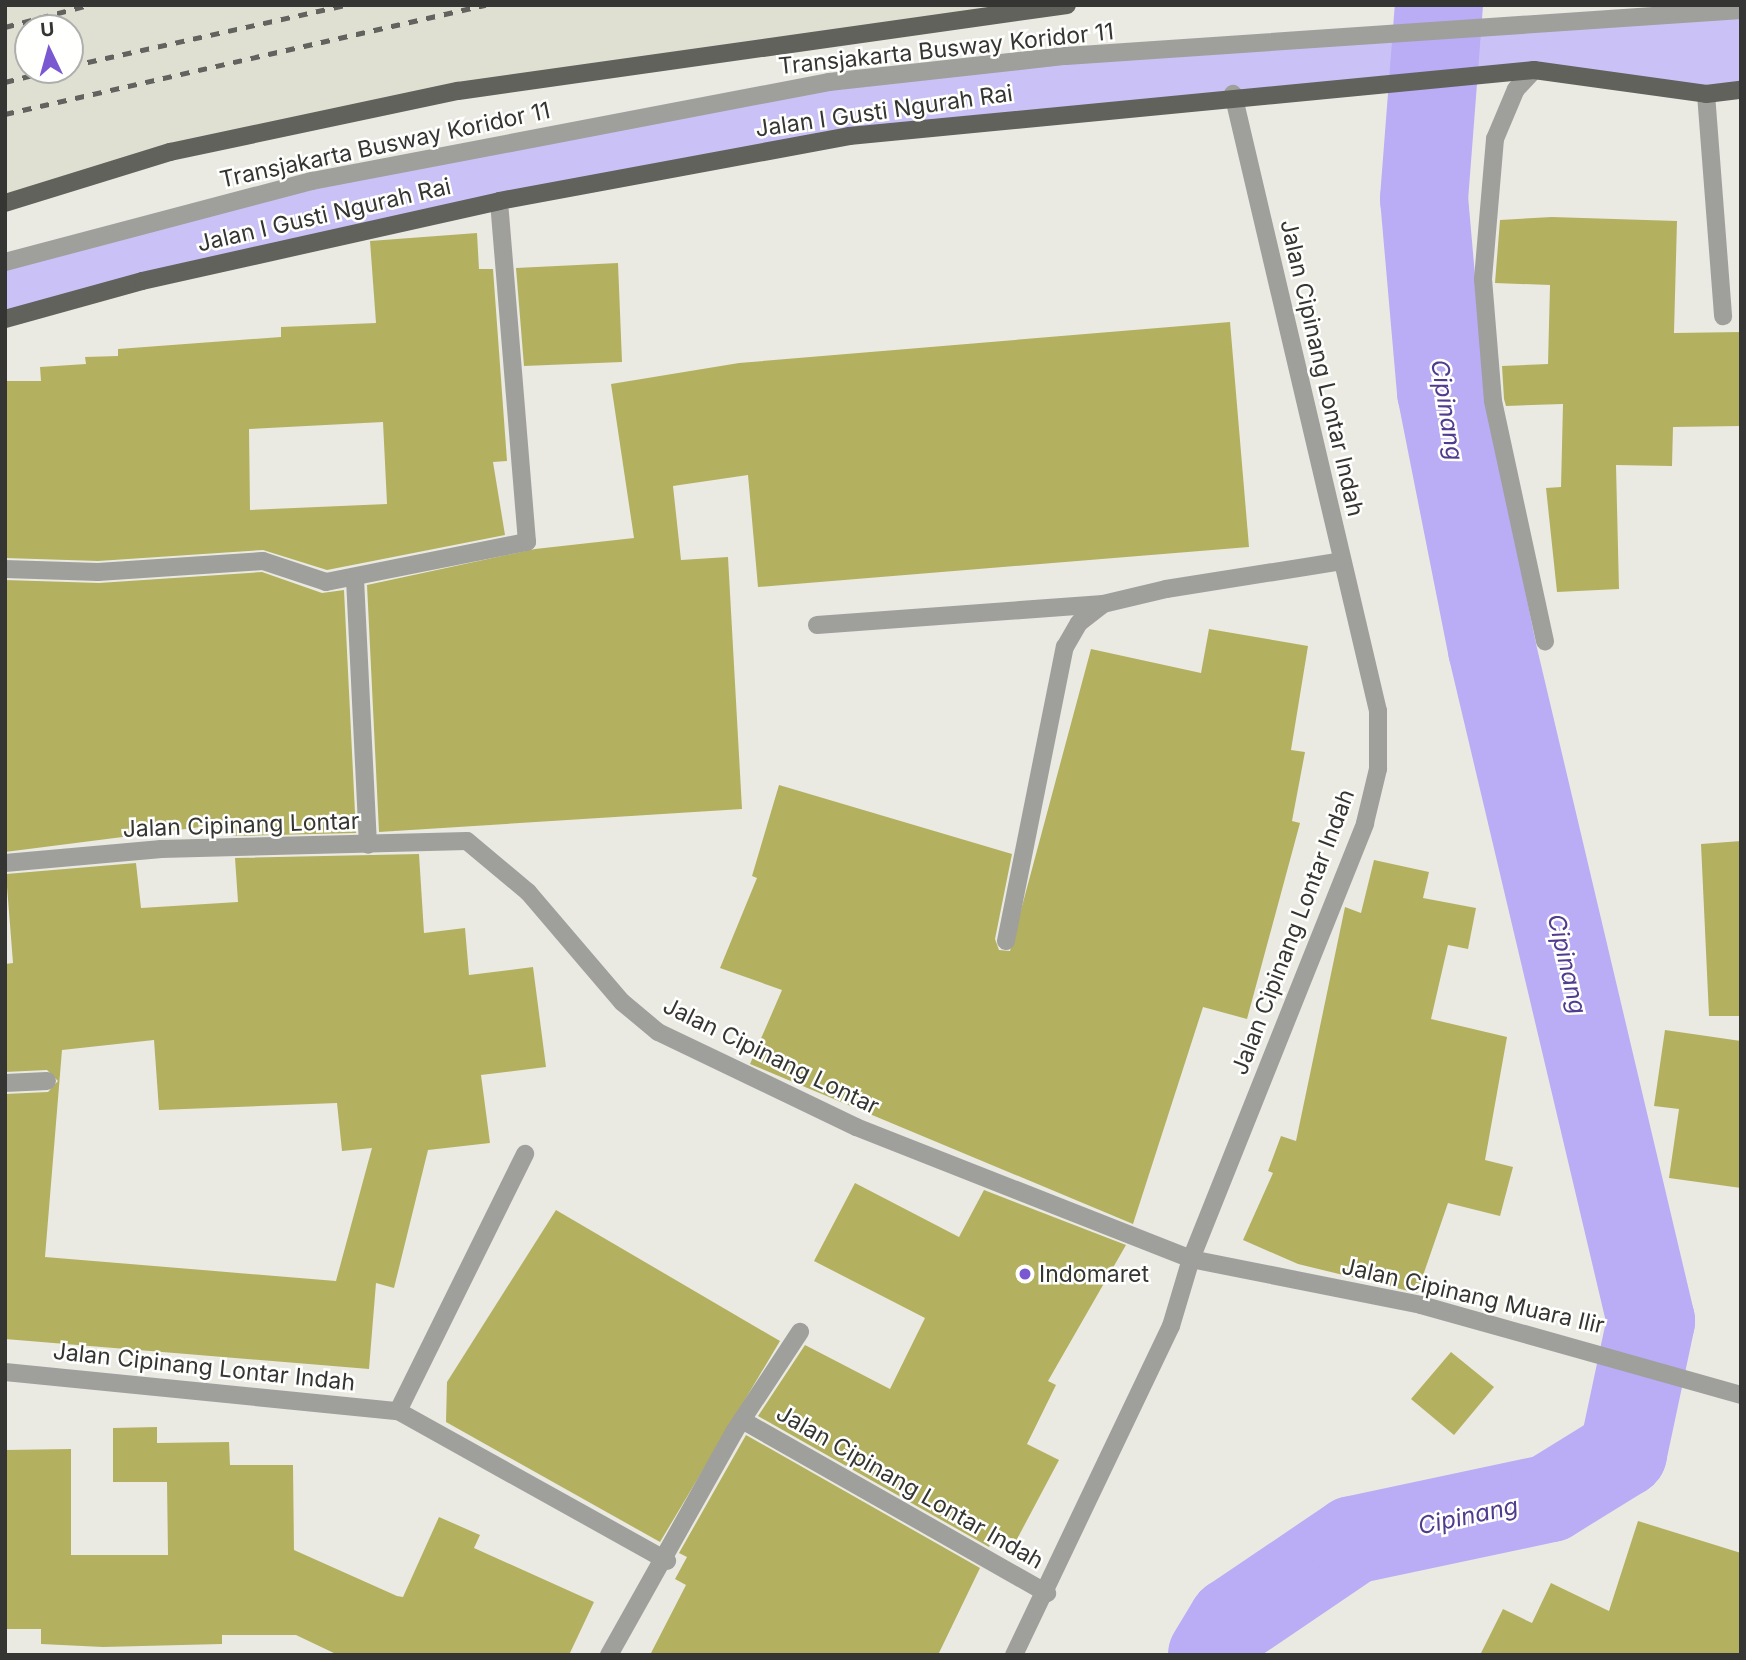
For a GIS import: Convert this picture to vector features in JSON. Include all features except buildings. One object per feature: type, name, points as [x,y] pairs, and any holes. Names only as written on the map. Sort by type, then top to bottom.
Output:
[{"type":"main road","points":[[5,203],[170,152],[458,91],[1067,5]]},
{"type":"main road","name":"Jalan I Gusti Ngurah Rai","points":[[5,319],[142,281],[499,201],[849,136],[1233,94],[1534,70],[1706,94],[1741,90]]},
{"type":"street","name":"Transjakarta Busway Koridor 11","points":[[5,262],[312,181],[829,82],[1066,56],[1299,44],[1741,10]]},
{"type":"street","points":[[1534,70],[1516,89],[1496,139],[1483,279],[1493,401],[1545,640]]},
{"type":"street","name":"Jalan Cipinang Lontar Indah","points":[[1014,1655],[1047,1593],[1171,1326],[1191,1259],[1365,823],[1378,769],[1378,711],[1233,94]]},
{"type":"street","points":[[1706,94],[1723,316]]},
{"type":"street","points":[[5,569],[98,572],[262,561],[314,581],[355,579],[527,542],[499,201]]},
{"type":"street","points":[[817,625],[1103,604],[1342,561]]},
{"type":"street","points":[[355,579],[368,845]]},
{"type":"street","points":[[1006,941],[1065,647],[1079,623],[1103,604]]},
{"type":"street","name":"Jalan Cipinang Lontar","points":[[5,863],[161,849],[467,841],[528,892],[622,1002],[657,1032],[856,1127],[1191,1259]]},
{"type":"street","points":[[5,1083],[47,1081]]},
{"type":"street","points":[[398,1411],[525,1154]]},
{"type":"street","name":"Jalan Cipinang Muara Ilir","points":[[1191,1259],[1420,1305],[1606,1353],[1741,1395]]},
{"type":"street","points":[[742,1420],[800,1332]]},
{"type":"street","name":"Jalan Cipinang Lontar Indah","points":[[5,1372],[398,1411],[667,1561]]},
{"type":"street","name":"Jalan Cipinang Lontar Indah","points":[[609,1655],[667,1561],[742,1420],[1047,1593]]},
{"type":"shaded area","points":[[5,5],[1069,5],[318,118],[5,203]]},
{"type":"shaded area","points":[[1741,10],[1741,90],[1534,70],[849,136],[499,201],[5,319],[5,262],[312,181],[829,82]]},
{"type":"waterway","name":"Cipinang","points":[[1212,1655],[1232,1622],[1353,1540],[1550,1498],[1623,1453],[1651,1321],[1492,649],[1441,392],[1424,199],[1439,5]]},
{"type":"railway","points":[[5,27],[89,5]]},
{"type":"railway","points":[[84,63],[346,5]]},
{"type":"railway","points":[[5,114],[486,5]]},
{"type":"railway","points":[[5,82],[14,80]]},
{"type":"place","name":"Indomaret","points":[[1025,1274]]}]
